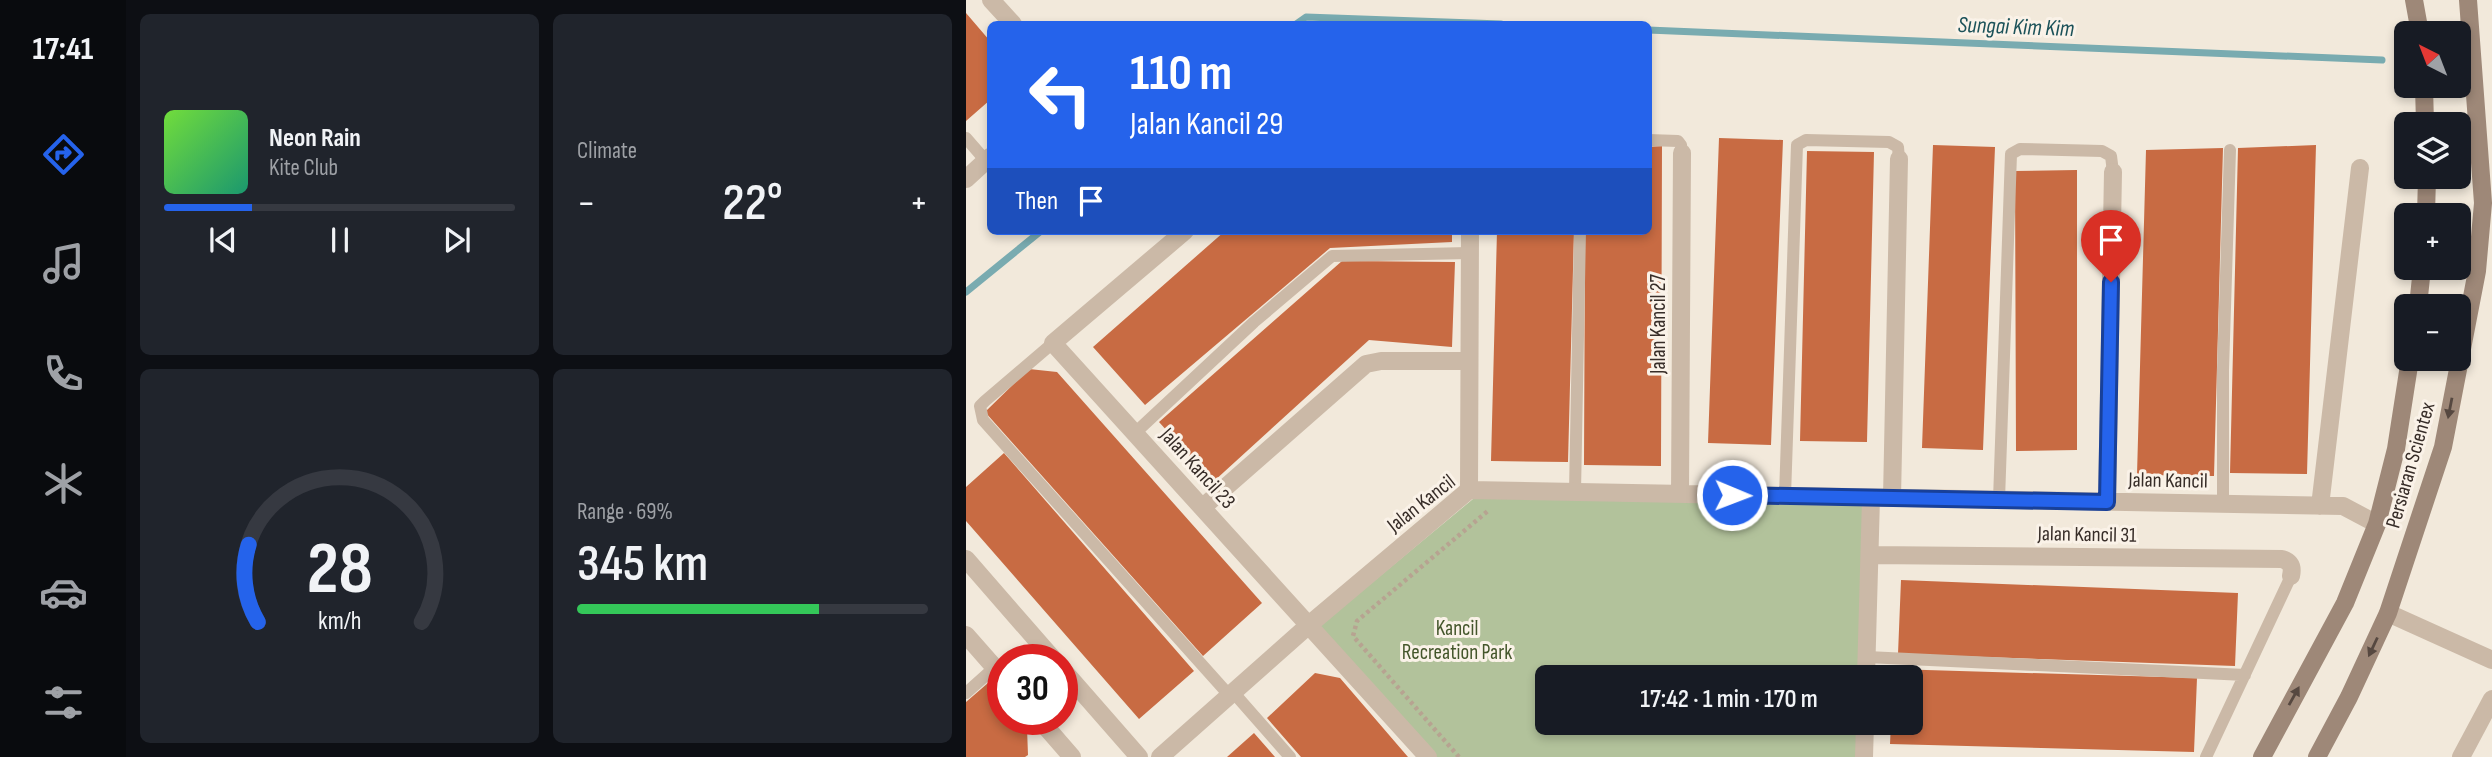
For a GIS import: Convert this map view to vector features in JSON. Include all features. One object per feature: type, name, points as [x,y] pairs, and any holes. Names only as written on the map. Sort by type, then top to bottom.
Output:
[{"type":"main road","points":[[2414,0],[2418,21]]},
{"type":"main road","name":"Persiaran Scientex","points":[[2317,757],[2388,613],[2443,447],[2477,271],[2483,203],[2468,0]]},
{"type":"main road","name":"Persiaran Scientex","points":[[2262,757],[2345,603],[2377,524],[2396,449],[2408,371]]},
{"type":"street","points":[[991,0],[1010,21]]},
{"type":"street","name":"Jalan Kancil 27","points":[[1680,494],[1682,153]]},
{"type":"street","points":[[1892,498],[1899,159]]},
{"type":"street","points":[[966,179],[987,160]]},
{"type":"street","points":[[2320,506],[2360,168]]},
{"type":"street","points":[[2107,502],[2113,172]]},
{"type":"street","points":[[1053,343],[1180,235]]},
{"type":"street","points":[[1469,490],[1470,235]]},
{"type":"street","name":"Jalan Kancil 23","points":[[1053,343],[1429,757]]},
{"type":"street","points":[[1203,507],[1366,364],[1381,361],[1468,360]]},
{"type":"street","name":"Jalan Kancil","points":[[1160,757],[1310,624],[1469,490],[2343,506],[2377,524]]},
{"type":"street","points":[[1867,665],[1871,498]]},
{"type":"street","name":"Jalan Kancil 31","points":[[1870,555],[2282,559],[2291,565],[2291,576]]},
{"type":"street","points":[[966,559],[1040,644]]},
{"type":"street","points":[[2388,613],[2492,660]]},
{"type":"street","points":[[966,635],[987,659]]},
{"type":"street","points":[[1078,687],[1139,757]]},
{"type":"street","points":[[2462,757],[2492,699]]},
{"type":"street","points":[[1051,735],[1066,755]]},
{"type":"street","points":[[1864,757],[1865,735]]},
{"type":"lane","points":[[966,138],[987,158]]},
{"type":"lane","points":[[1652,139],[1678,141],[1682,153]]},
{"type":"lane","points":[[1785,496],[1795,150],[1801,141],[1806,140],[1889,142],[1898,147],[1899,159]]},
{"type":"lane","points":[[1999,500],[2011,154],[2020,149],[2102,151],[2111,156],[2113,172]]},
{"type":"lane","points":[[2223,504],[2223,370],[2230,150]]},
{"type":"lane","points":[[1575,492],[1580,235]]},
{"type":"lane","points":[[1135,433],[1254,322],[1332,256],[1469,253]]},
{"type":"lane","points":[[1053,343],[980,406],[983,421],[1290,757]]},
{"type":"lane","points":[[2206,757],[2291,576]]},
{"type":"lane","points":[[1867,657],[2245,675]]},
{"type":"lane","points":[[966,693],[987,680]]},
{"type":"path","points":[[1459,757],[1353,636],[1357,621],[1493,506]]},
{"type":"green space","name":"Kancil Recreation Park","points":[[1871,493],[1866,665],[1535,665],[1535,735],[1865,735],[1864,757],[1430,757],[1316,629],[1473,499]]},
{"type":"building","points":[[966,13],[987,38],[987,103],[966,121]]},
{"type":"building","points":[[1719,138],[1783,140],[1771,445],[1708,443]]},
{"type":"building","points":[[1933,145],[1995,147],[1983,450],[1922,448]]},
{"type":"building","points":[[2316,145],[2307,474],[2230,473],[2238,148]]},
{"type":"building","points":[[1662,146],[1661,466],[1584,465],[1585,235],[1652,235],[1652,147]]},
{"type":"building","points":[[2223,148],[2214,476],[2137,475],[2146,150]]},
{"type":"building","points":[[1807,151],[1874,152],[1867,442],[1800,441]]},
{"type":"building","points":[[2077,170],[2077,450],[2016,451],[2015,171]]},
{"type":"building","points":[[1220,235],[1452,235],[1452,242],[1330,248],[1145,405],[1093,347]]},
{"type":"building","points":[[1497,235],[1574,235],[1568,462],[1491,461]]},
{"type":"building","points":[[1342,261],[1455,262],[1452,347],[1369,340],[1213,482],[1159,422]]},
{"type":"building","points":[[1029,369],[1057,372],[1262,603],[1203,656],[985,412]]},
{"type":"building","points":[[1004,453],[1194,671],[1139,719],[1078,649],[1078,644],[1073,644],[966,521],[966,487]]},
{"type":"building","points":[[1901,580],[2238,593],[2235,666],[1898,654]]},
{"type":"building","points":[[1923,670],[2197,678],[2194,752],[1890,744],[1890,735],[1923,735]]},
{"type":"building","points":[[1315,673],[1340,678],[1408,757],[1301,757],[1267,718]]},
{"type":"building","points":[[987,684],[987,735],[1027,735],[1028,755],[966,757],[966,702]]},
{"type":"building","points":[[1254,733],[1275,757],[1227,757]]},
{"type":"waterway","name":"Sungai Kim Kim","points":[[1300,21],[1306,17],[1417,21]]},
{"type":"waterway","name":"Sungai Kim Kim","points":[[1652,30],[2382,60]]},
{"type":"waterway","name":"Sungai Kim Kim","points":[[966,292],[1036,235]]},
{"type":"route","points":[[1732,495],[2107,502],[2111,282]]}]
